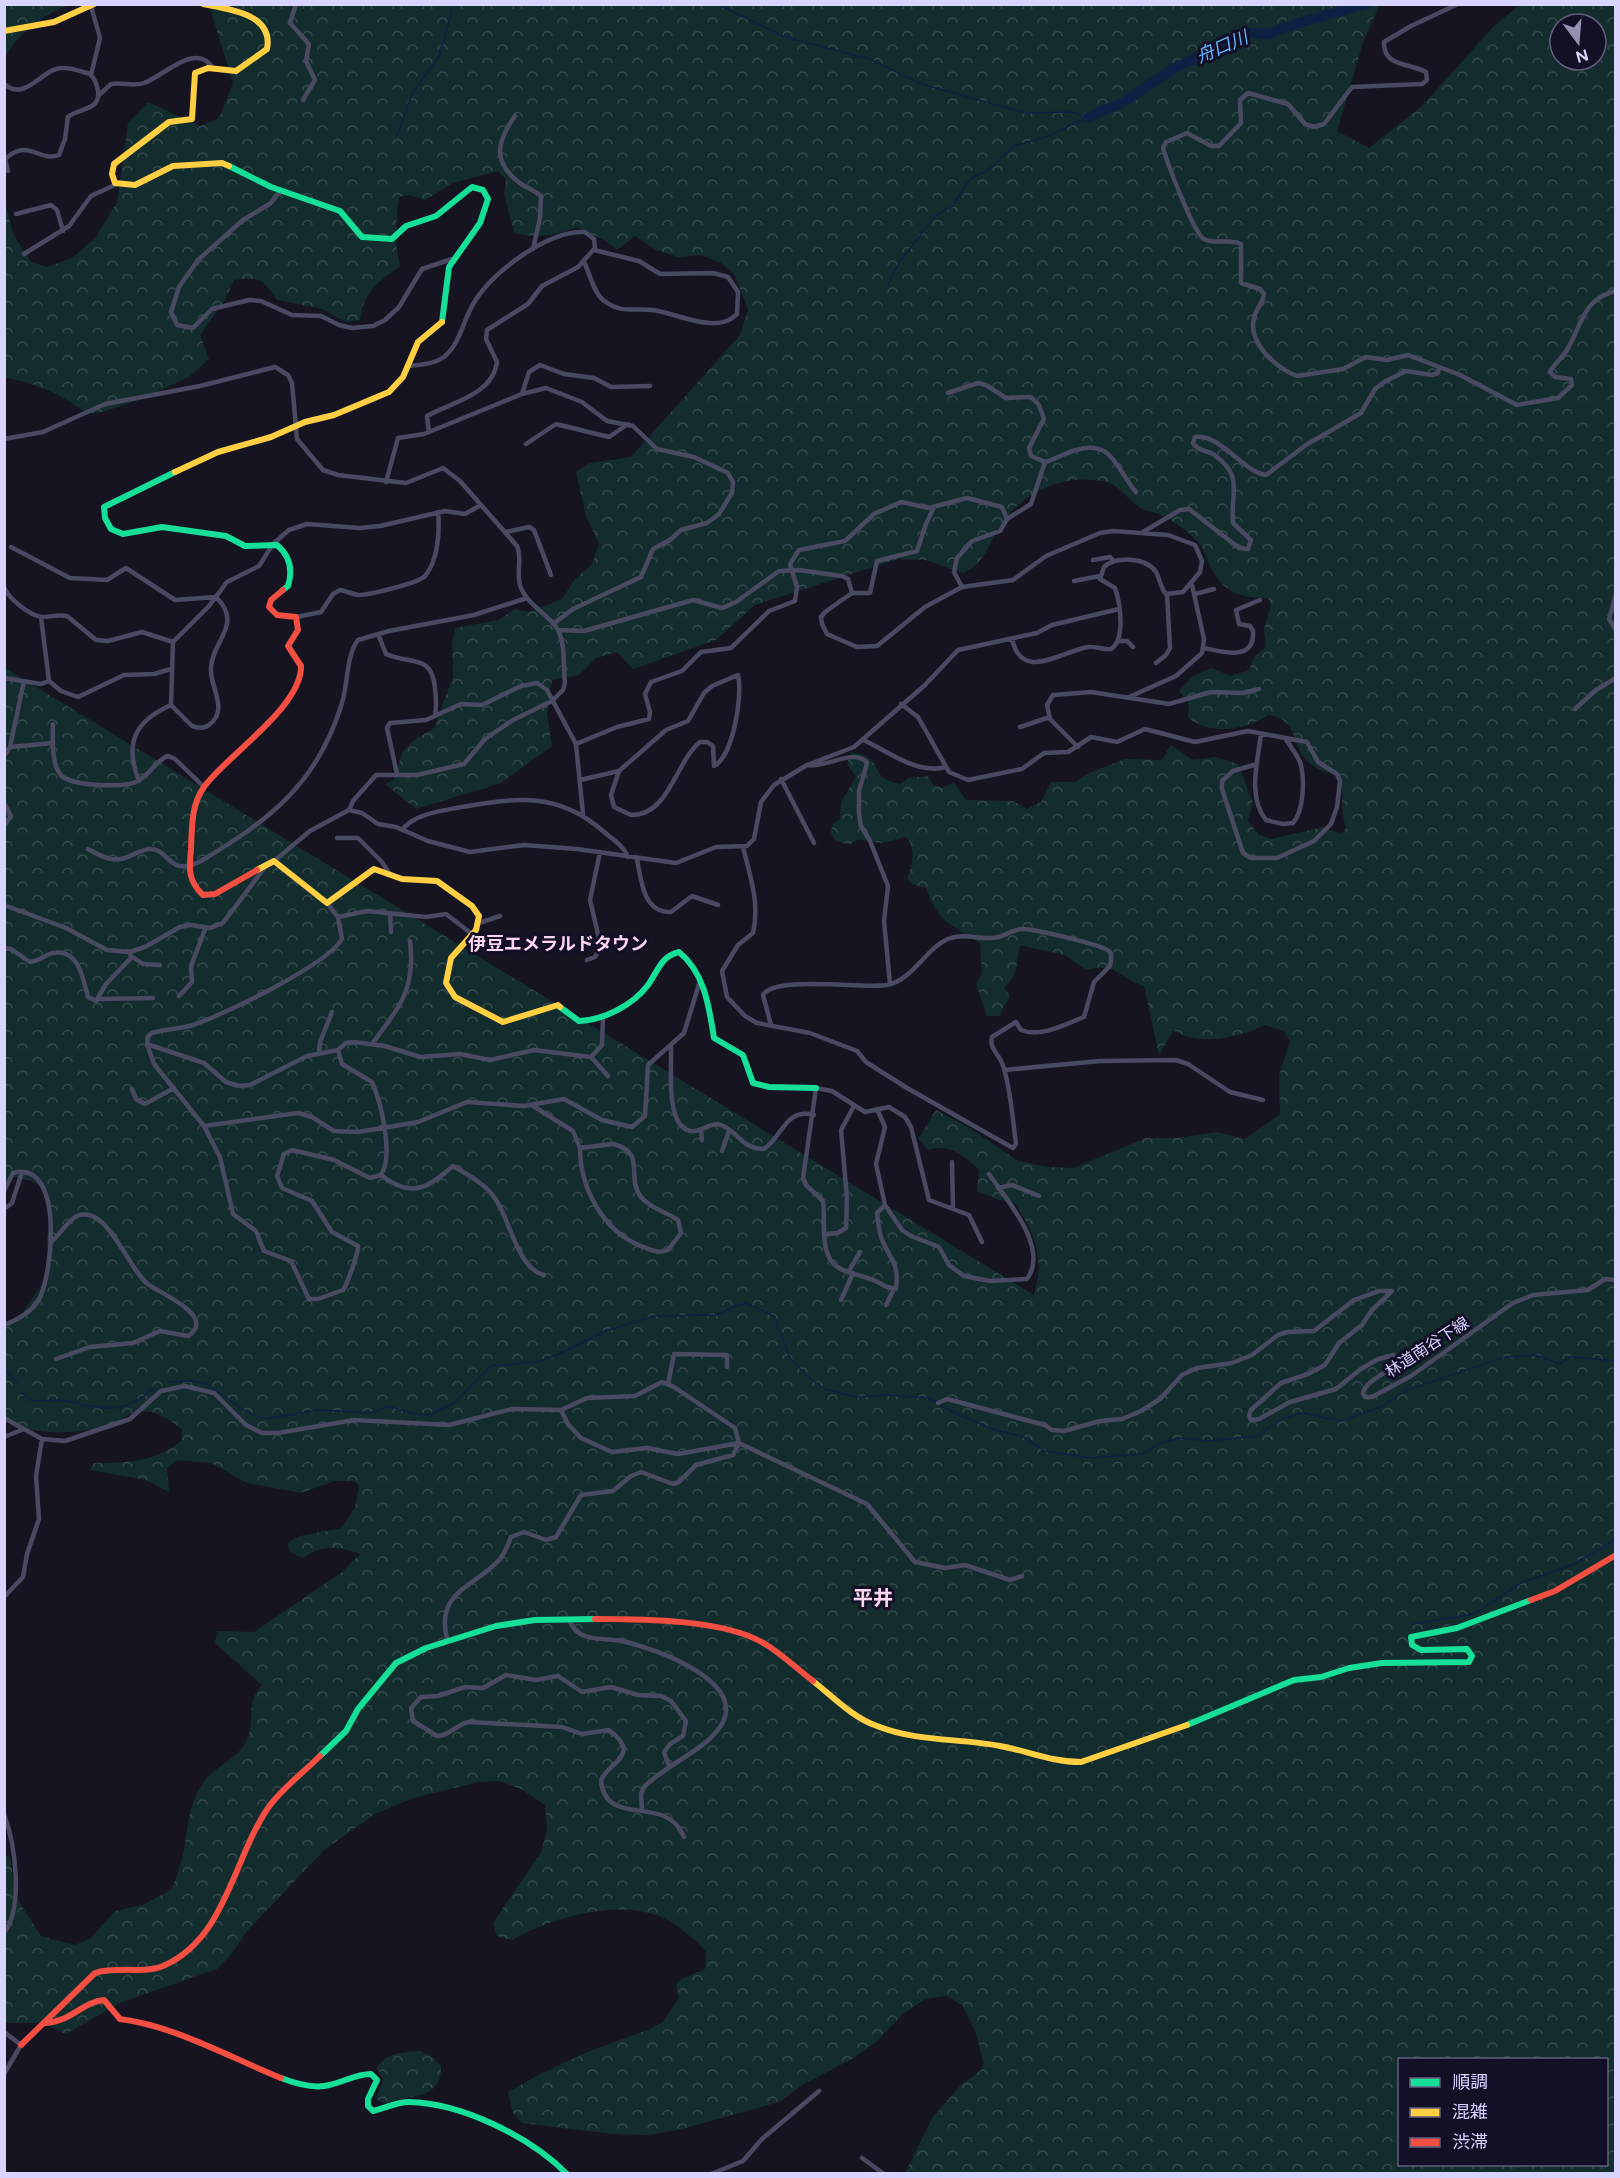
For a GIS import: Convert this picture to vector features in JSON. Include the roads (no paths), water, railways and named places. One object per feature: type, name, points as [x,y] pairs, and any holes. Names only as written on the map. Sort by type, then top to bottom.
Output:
[{"type":"street","points":[[117,184],[112,174],[114,164],[170,122],[192,119],[196,105],[193,77],[201,69],[231,71],[242,69],[267,50],[269,44],[266,31],[253,16],[203,4]]},
{"type":"street","points":[[222,8],[231,4]]},
{"type":"street","points":[[296,4],[290,23],[309,44],[306,61],[315,80],[303,100]]},
{"type":"street","points":[[1458,4],[1411,26],[1384,42],[1386,55],[1391,60],[1426,72],[1427,80],[1422,84],[1352,87],[1324,124],[1314,127],[1305,124],[1288,104],[1248,93],[1240,100],[1241,123],[1219,146],[1207,145],[1187,133],[1169,140],[1163,148],[1197,234],[1210,241],[1233,241],[1242,246],[1241,283],[1260,289],[1264,294],[1254,317],[1257,341],[1264,353],[1279,366],[1292,374],[1303,376],[1343,369],[1366,357],[1387,360],[1408,355],[1460,375],[1517,405],[1558,398],[1568,390],[1572,380],[1551,375],[1550,370],[1568,348],[1590,304],[1603,294],[1616,291]]},
{"type":"street","points":[[4,31],[54,22],[93,5],[100,38],[91,75],[98,96]]},
{"type":"street","points":[[8,171],[5,159],[19,150],[29,149],[53,157],[59,155],[65,139],[68,117],[91,107],[98,96],[111,84],[141,84],[190,58],[206,60],[213,68]]},
{"type":"street","points":[[4,84],[12,89],[21,89],[52,70],[61,68],[91,75]]},
{"type":"street","points":[[515,116],[500,143],[500,157],[517,180],[541,196],[540,218],[533,249]]},
{"type":"street","points":[[24,254],[63,231],[75,220],[91,196],[117,184],[135,185],[173,166],[222,163],[280,190],[340,211],[362,237],[383,240],[392,239],[406,226],[436,216],[466,189],[478,187],[487,194],[487,205],[473,234],[452,259],[442,322],[418,342],[399,384],[389,392],[334,415],[296,425],[271,437],[230,447],[204,457],[104,507],[105,518],[116,532],[123,534],[162,527],[226,536],[245,546],[273,544],[287,555],[291,575],[288,586],[271,600],[269,607],[277,615],[296,617],[321,612],[333,594],[340,590],[357,595],[422,579],[431,566],[435,554],[438,512]]},
{"type":"street","points":[[280,190],[271,202],[243,220],[193,266],[178,292],[171,312],[173,322],[180,327],[193,328],[212,309],[249,300],[261,301],[292,315],[321,316],[345,327],[367,328],[379,324],[395,310],[422,269],[452,259]]},
{"type":"street","points":[[16,214],[51,205],[57,210],[63,231]]},
{"type":"street","points":[[408,366],[431,363],[443,357],[454,346],[471,307],[484,288],[500,272],[533,249],[559,237],[582,232],[594,239],[594,250],[584,262],[542,286],[528,304],[487,330],[486,339],[497,362],[494,371],[466,399],[427,417],[429,432]]},
{"type":"street","points":[[584,262],[601,298],[622,309],[636,312],[653,310],[683,320],[706,322],[730,320],[737,314],[738,292],[728,277],[713,273],[660,274],[639,261],[594,250]]},
{"type":"street","points":[[522,394],[529,372],[540,365],[564,374],[594,378],[611,387],[650,386]]},
{"type":"street","points":[[1143,532],[1180,510],[1189,509],[1239,548],[1248,549],[1251,543],[1249,538],[1233,523],[1235,483],[1230,470],[1210,452],[1196,448],[1193,443],[1195,437],[1208,440],[1232,453],[1253,471],[1266,475],[1306,445],[1361,413],[1375,389],[1384,382],[1406,371],[1436,375],[1439,367]]},
{"type":"street","points":[[4,439],[43,432],[105,404],[200,386],[271,368],[280,369],[291,378],[300,444],[323,470],[338,476],[386,482],[411,482],[442,468],[455,475],[506,532],[519,551],[518,579],[527,598],[558,630],[565,683],[563,690],[552,700],[494,732],[476,748],[464,764],[434,772],[383,773],[374,776],[352,801],[349,810]]},
{"type":"street","points":[[948,393],[978,383],[986,385],[1006,398],[1031,397],[1039,405],[1044,419],[1029,451],[1031,456],[1045,462],[1084,448],[1103,448],[1109,452],[1136,492]]},
{"type":"street","points":[[386,482],[397,439],[429,432],[522,394],[550,388],[582,402],[606,421],[628,424],[637,428],[657,449],[694,457],[720,468],[731,477],[732,493],[725,507],[714,520],[681,530],[670,540],[654,549],[641,577],[573,609],[554,624]]},
{"type":"street","points":[[526,444],[556,424],[609,436],[628,424]]},
{"type":"street","points":[[962,587],[954,572],[959,555],[976,538],[1000,531],[1007,519],[1031,504],[1045,462]]},
{"type":"street","points":[[576,744],[617,727],[648,719],[651,716],[645,694],[651,682],[682,671],[701,652],[728,650],[769,611],[795,601],[797,587],[789,566],[792,557],[799,550],[845,541],[874,514],[890,505],[905,501],[929,508],[962,499],[973,499],[1002,507],[1007,519]]},
{"type":"street","points":[[216,597],[225,607],[228,618],[210,669],[219,703],[209,726],[195,728],[184,720],[171,705],[173,642],[233,577],[259,566],[273,544],[289,530],[307,524],[366,528],[397,524],[438,512],[465,514],[481,505]]},
{"type":"street","points":[[934,507],[917,551],[879,559],[873,568],[872,591],[868,594],[852,593],[821,617],[827,634],[833,639],[865,648],[877,646],[925,607],[962,587],[1013,580],[1037,561],[1100,533],[1143,532],[1172,535],[1195,545],[1201,567],[1192,585],[1183,592],[1167,594]]},
{"type":"street","points":[[506,532],[529,527],[534,530],[551,575]]},
{"type":"street","points":[[11,547],[70,578],[107,580],[126,568],[175,600],[216,597]]},
{"type":"street","points":[[1094,560],[1110,557],[1114,561]]},
{"type":"street","points":[[1100,576],[1104,567],[1114,561],[1146,564],[1155,571],[1167,594],[1170,648],[1166,655],[1155,663]]},
{"type":"street","points":[[558,630],[585,631],[693,600],[722,608],[736,602],[773,574],[792,570],[842,576],[848,579],[852,593]]},
{"type":"street","points":[[1074,581],[1100,576]]},
{"type":"street","points":[[1012,639],[1014,648],[1021,656],[1037,662],[1052,660],[1090,647],[1111,649],[1118,641],[1119,609],[1115,588],[1104,584],[1100,576]]},
{"type":"street","points":[[1128,697],[1185,671],[1199,658],[1204,648],[1192,585]]},
{"type":"street","points":[[4,587],[11,599],[41,617],[67,616],[93,638],[100,640],[142,632],[173,642]]},
{"type":"street","points":[[1195,594],[1214,589]]},
{"type":"street","points":[[1616,594],[1610,619],[1616,630]]},
{"type":"street","points":[[88,849],[108,860],[118,861],[148,849],[156,850],[179,866],[190,866],[237,838],[279,807],[299,788],[342,705],[355,645],[362,638],[474,615],[527,598]]},
{"type":"street","points":[[1204,648],[1238,654],[1246,651],[1253,640],[1253,630],[1250,626],[1239,624],[1236,610],[1260,600]]},
{"type":"street","points":[[296,617],[298,630],[288,646],[301,665],[297,688],[204,787],[194,808],[190,879],[200,893],[209,896],[265,867],[310,831],[349,810],[362,813],[378,824],[470,852],[511,845],[600,852],[676,863],[711,848],[743,847],[754,839],[761,802],[781,779],[807,765],[854,747],[864,740],[901,704],[925,685],[958,650],[1037,633],[1052,625],[1119,609]]},
{"type":"street","points":[[41,617],[49,681],[61,692],[78,697],[124,675],[154,674],[171,669]]},
{"type":"street","points":[[378,634],[386,654],[419,662],[430,668],[434,677],[435,716]]},
{"type":"street","points":[[1118,641],[1127,641],[1133,647]]},
{"type":"street","points":[[580,780],[619,771],[666,730],[688,721],[704,693],[712,686],[738,675],[741,695],[737,718],[728,745],[716,765],[714,766],[713,746],[707,742],[700,742],[657,804],[635,816],[620,811],[612,804],[619,771]]},
{"type":"street","points":[[4,678],[41,684],[49,681]]},
{"type":"street","points":[[1575,709],[1596,690],[1616,678]]},
{"type":"street","points":[[4,756],[10,747],[24,681]]},
{"type":"street","points":[[397,774],[388,725],[396,721],[422,721],[461,704],[486,703],[533,682],[542,685],[576,744],[583,814]]},
{"type":"street","points":[[1078,747],[1050,717],[1048,701],[1058,694],[1091,692],[1169,704],[1211,692],[1243,693],[1259,689]]},
{"type":"street","points":[[901,704],[918,717],[946,767],[959,779],[976,780],[1022,769],[1044,753],[1068,752],[1091,737],[1117,742],[1145,729],[1195,742],[1242,732],[1307,742],[1318,762],[1338,777],[1335,814],[1322,836],[1277,858],[1251,858],[1240,851],[1222,789],[1222,781],[1233,771],[1257,764]]},
{"type":"street","points":[[139,781],[131,751],[133,738],[154,713],[171,705]]},
{"type":"street","points":[[1020,727],[1050,717]]},
{"type":"street","points":[[53,724],[53,743],[59,774],[68,781],[126,785],[139,781],[168,756],[175,759],[204,787]]},
{"type":"street","points":[[1261,734],[1257,764],[1257,799],[1263,817],[1275,823],[1293,823],[1300,809],[1301,769],[1295,753],[1284,738]]},
{"type":"street","points":[[864,740],[932,770],[946,767]]},
{"type":"street","points":[[10,747],[53,743]]},
{"type":"street","points":[[807,765],[819,766],[854,757],[863,759],[867,763],[859,791],[859,813],[861,826],[870,841],[888,886],[884,921],[890,984]]},
{"type":"street","points":[[781,779],[814,843]]},
{"type":"street","points":[[402,830],[411,822],[436,813],[515,800],[544,801],[583,814],[624,849],[628,857]]},
{"type":"street","points":[[4,803],[11,816],[4,826]]},
{"type":"street","points":[[337,838],[358,838],[382,862],[388,873]]},
{"type":"street","points":[[743,847],[756,897],[754,928],[751,935],[736,947],[722,976],[727,996],[734,1007],[757,1023],[810,1033],[856,1051],[871,1065],[915,1093],[1013,1148],[1016,1144],[1004,1070],[992,1047],[992,1037],[1016,1022],[1021,1030],[1030,1033],[1053,1029],[1084,1017],[1094,982],[1110,966],[1108,951],[1088,942],[1027,929],[993,939],[956,936],[944,940],[923,962],[890,984],[797,985],[769,988],[763,994],[771,1025]]},
{"type":"street","points":[[587,960],[596,957],[601,946],[590,900],[600,852]]},
{"type":"street","points":[[637,859],[646,898],[654,908],[671,912],[692,896],[718,905]]},
{"type":"street","points":[[274,861],[327,903],[338,916],[342,939],[338,946],[309,969],[192,1025],[152,1033],[148,1036],[147,1044],[154,1064],[204,1126],[224,1165],[233,1214],[256,1231],[264,1251],[291,1261],[309,1299],[318,1299],[343,1290],[359,1250],[355,1242],[328,1228],[312,1201],[289,1193],[279,1185],[277,1176],[284,1154],[298,1150],[341,1163],[370,1178],[381,1175],[396,1184],[417,1188],[432,1185],[453,1166],[469,1175],[493,1194],[523,1257],[535,1272],[544,1275]]},
{"type":"street","points":[[100,999],[106,984],[131,954],[180,927],[191,925],[216,927],[231,915],[265,867]]},
{"type":"street","points":[[327,903],[369,870],[388,873],[402,879],[441,883],[476,909],[479,923]]},
{"type":"street","points":[[4,905],[66,928],[107,950],[131,954],[143,964],[160,964]]},
{"type":"street","points":[[338,916],[367,911],[426,917],[446,914],[472,934]]},
{"type":"street","points":[[390,913],[392,932]]},
{"type":"street","points":[[500,916],[479,923],[472,934],[459,946],[448,966],[446,983],[454,997],[503,1022],[558,1005],[579,1021],[603,1016],[644,988],[664,958],[674,952],[687,957],[710,1005],[714,1038],[743,1055],[753,1083],[769,1087],[816,1088],[832,1091],[866,1112],[889,1107],[905,1117],[910,1127],[929,1200],[969,1215],[982,1242]]},
{"type":"street","points":[[179,996],[192,982],[191,966],[206,927]]},
{"type":"street","points":[[372,1044],[404,1001],[408,990],[412,959],[410,941]]},
{"type":"street","points":[[4,948],[11,949],[30,962],[56,952],[70,957],[80,969],[90,1000],[153,998]]},
{"type":"street","points":[[204,1126],[290,1113],[304,1115],[340,1132],[418,1122],[467,1102],[532,1106],[564,1099],[602,1120],[632,1127],[645,1116],[648,1065],[671,1047],[684,1033],[699,984]]},
{"type":"street","points":[[319,1053],[320,1042],[332,1012]]},
{"type":"street","points":[[591,1057],[602,1045],[603,1016]]},
{"type":"street","points":[[147,1044],[172,1055],[204,1064],[226,1082],[239,1086],[250,1085],[302,1058],[338,1050],[349,1042],[372,1044],[420,1057],[460,1054],[490,1060],[534,1050],[591,1057],[608,1076]]},
{"type":"street","points":[[671,1047],[675,1118],[688,1131],[701,1130],[717,1124],[751,1147],[764,1149],[794,1117],[808,1113],[814,1115]]},
{"type":"street","points":[[338,1050],[342,1064],[372,1083],[385,1128],[385,1167],[381,1175]]},
{"type":"street","points":[[1004,1070],[1100,1061],[1176,1060],[1188,1064],[1230,1092],[1263,1100]]},
{"type":"street","points":[[132,1089],[136,1099],[145,1104],[174,1088]]},
{"type":"street","points":[[816,1088],[814,1115],[803,1178],[806,1185],[823,1201],[826,1247],[832,1262],[841,1269],[894,1289]]},
{"type":"street","points":[[532,1106],[573,1131],[580,1148],[583,1178],[609,1226],[632,1243],[655,1252],[668,1250],[681,1233],[681,1226],[675,1218],[641,1197],[636,1185],[635,1167],[631,1155],[622,1146],[613,1144],[580,1148]]},
{"type":"street","points":[[826,1234],[843,1232],[847,1225],[841,1130],[854,1106]]},
{"type":"street","points":[[877,1109],[885,1127],[876,1164],[885,1205],[902,1230],[910,1236],[939,1247],[949,1264],[964,1276],[978,1280],[1021,1281],[1027,1279],[1034,1267],[1031,1241],[989,1174]]},
{"type":"street","points":[[701,1130],[702,1140]]},
{"type":"street","points":[[722,1151],[729,1131]]},
{"type":"street","points":[[952,1162],[953,1208]]},
{"type":"street","points":[[4,1191],[10,1176],[22,1172]]},
{"type":"street","points":[[4,1209],[12,1203],[22,1172]]},
{"type":"street","points":[[4,1325],[27,1312],[37,1302],[46,1279],[51,1242],[47,1195],[39,1184],[22,1172]]},
{"type":"street","points":[[998,1188],[1012,1185],[1039,1196]]},
{"type":"street","points":[[885,1205],[877,1213],[883,1242],[896,1261],[894,1289],[886,1305]]},
{"type":"street","points":[[51,1242],[77,1216],[88,1215],[98,1218],[109,1229],[139,1277],[192,1313],[196,1324],[193,1332],[188,1336],[160,1330],[133,1343],[90,1347],[56,1359]]},
{"type":"street","points":[[842,1300],[860,1252]]},
{"type":"street","name":"林道南谷下線","points":[[938,1403],[947,1399],[1064,1431],[1100,1420],[1122,1419],[1160,1399],[1182,1375],[1197,1368],[1232,1363],[1252,1355],[1278,1335],[1287,1332],[1314,1331],[1354,1300],[1379,1291],[1392,1291],[1372,1310],[1362,1325],[1339,1343],[1325,1365],[1308,1374],[1281,1383],[1248,1414],[1251,1420],[1259,1419],[1290,1402],[1336,1389],[1378,1359],[1394,1355],[1391,1366],[1364,1388],[1365,1397],[1372,1396],[1411,1376],[1513,1303],[1533,1295],[1588,1290],[1605,1279],[1616,1280]]},
{"type":"street","points":[[668,1384],[674,1354],[727,1355],[727,1367]]},
{"type":"street","points":[[4,1418],[42,1438],[65,1441],[130,1419],[161,1391],[185,1386],[214,1392],[251,1429],[267,1433],[354,1420],[456,1425],[512,1409],[561,1410],[587,1398],[636,1396],[657,1383],[668,1384],[732,1425],[738,1432],[739,1443],[733,1455],[696,1465],[673,1484],[640,1472],[631,1476],[613,1491],[593,1491],[581,1495],[571,1509],[560,1533],[552,1539],[546,1540],[524,1532],[514,1535],[500,1559],[465,1586],[446,1611],[444,1626],[447,1640]]},
{"type":"street","points":[[561,1410],[568,1424],[581,1438],[612,1452],[647,1448],[678,1454],[739,1443],[867,1504],[915,1562],[945,1568],[965,1565],[1010,1580],[1022,1576]]},
{"type":"street","points":[[4,1437],[24,1429]]},
{"type":"street","points":[[4,1597],[23,1576],[27,1554],[39,1520],[36,1479],[42,1438]]},
{"type":"street","points":[[4,2074],[7,2062],[21,2045],[95,1973],[107,1969],[168,1965],[204,1935],[232,1884],[253,1833],[273,1802],[346,1731],[370,1692],[396,1663],[447,1640],[514,1622],[670,1620],[751,1636],[764,1642],[844,1706],[875,1726],[915,1737],[1000,1746],[1044,1759],[1081,1762],[1180,1728],[1294,1680],[1321,1677],[1349,1668],[1382,1664],[1469,1662],[1472,1656],[1467,1649],[1421,1650],[1412,1645],[1411,1638],[1457,1628],[1555,1591],[1616,1555]]},
{"type":"street","points":[[569,1620],[573,1628],[584,1636],[622,1641],[681,1663],[712,1682],[724,1694],[728,1707],[717,1731],[669,1766],[642,1790],[642,1810]]},
{"type":"street","points":[[669,1766],[664,1752],[670,1744],[683,1736],[686,1720],[671,1701],[661,1696],[638,1695],[610,1687],[582,1692],[558,1676],[536,1680],[511,1674],[498,1677],[483,1688],[465,1687],[438,1696],[421,1697],[411,1708],[413,1721],[437,1736],[447,1735],[460,1724],[469,1722],[562,1727],[582,1734],[608,1730],[620,1740],[622,1754],[618,1764],[603,1775],[601,1780],[603,1791],[613,1805],[672,1818],[684,1837]]},
{"type":"street","points":[[4,1814],[12,1847],[15,1901],[14,1916],[4,1933]]},
{"type":"street","points":[[45,2023],[67,2022],[90,2004],[101,2000],[108,2003],[120,2019],[145,2022],[162,2031],[188,2035],[219,2053],[291,2082],[325,2086],[358,2074],[371,2074],[377,2080],[368,2100],[368,2106],[373,2111],[406,2102],[426,2103],[503,2128],[530,2144],[560,2166],[567,2174]]},
{"type":"street","points":[[4,2032],[21,2045]]},
{"type":"street","points":[[711,2174],[742,2161],[762,2139],[819,2091]]},
{"type":"street","points":[[862,2158],[884,2174]]},
{"type":"waterway","points":[[397,136],[412,94],[439,56],[454,4]]},
{"type":"waterway","points":[[717,4],[785,37],[869,59],[922,84],[1025,113],[1071,112],[1088,117]]},
{"type":"waterway","name":"舟口川","points":[[1088,117],[1124,102],[1171,70],[1210,51],[1234,45],[1249,33],[1268,34],[1366,4]]},
{"type":"waterway","points":[[888,285],[898,264],[935,216],[953,206],[966,184],[975,176],[987,171],[1014,146],[1049,136],[1087,117]]},
{"type":"waterway","points":[[169,1382],[192,1381],[207,1384],[245,1411],[264,1419],[320,1410],[370,1413],[389,1406],[413,1414],[428,1415],[454,1403],[491,1366],[537,1362],[557,1355],[605,1331],[655,1316],[715,1315],[745,1303],[774,1316],[790,1358],[807,1376],[824,1389],[857,1397],[886,1395],[928,1398],[957,1414],[995,1430],[1022,1436],[1045,1451],[1092,1458],[1142,1454],[1161,1443],[1179,1438],[1209,1441],[1258,1436],[1279,1420],[1302,1413],[1340,1421],[1381,1407],[1405,1391],[1505,1357],[1536,1355],[1559,1364],[1571,1357],[1616,1361]]},
{"type":"waterway","points":[[4,1368],[17,1383]]},
{"type":"waterway","points":[[21,1391],[29,1400],[61,1400],[112,1408],[132,1403],[153,1389]]},
{"type":"waterway","points":[[1413,1624],[1474,1614],[1521,1583],[1574,1564],[1616,1539]]},
{"type":"district","name":"伊豆エメラルドタウン","points":[[558,944]]},
{"type":"district","name":"平井","points":[[873,1598]]}]
